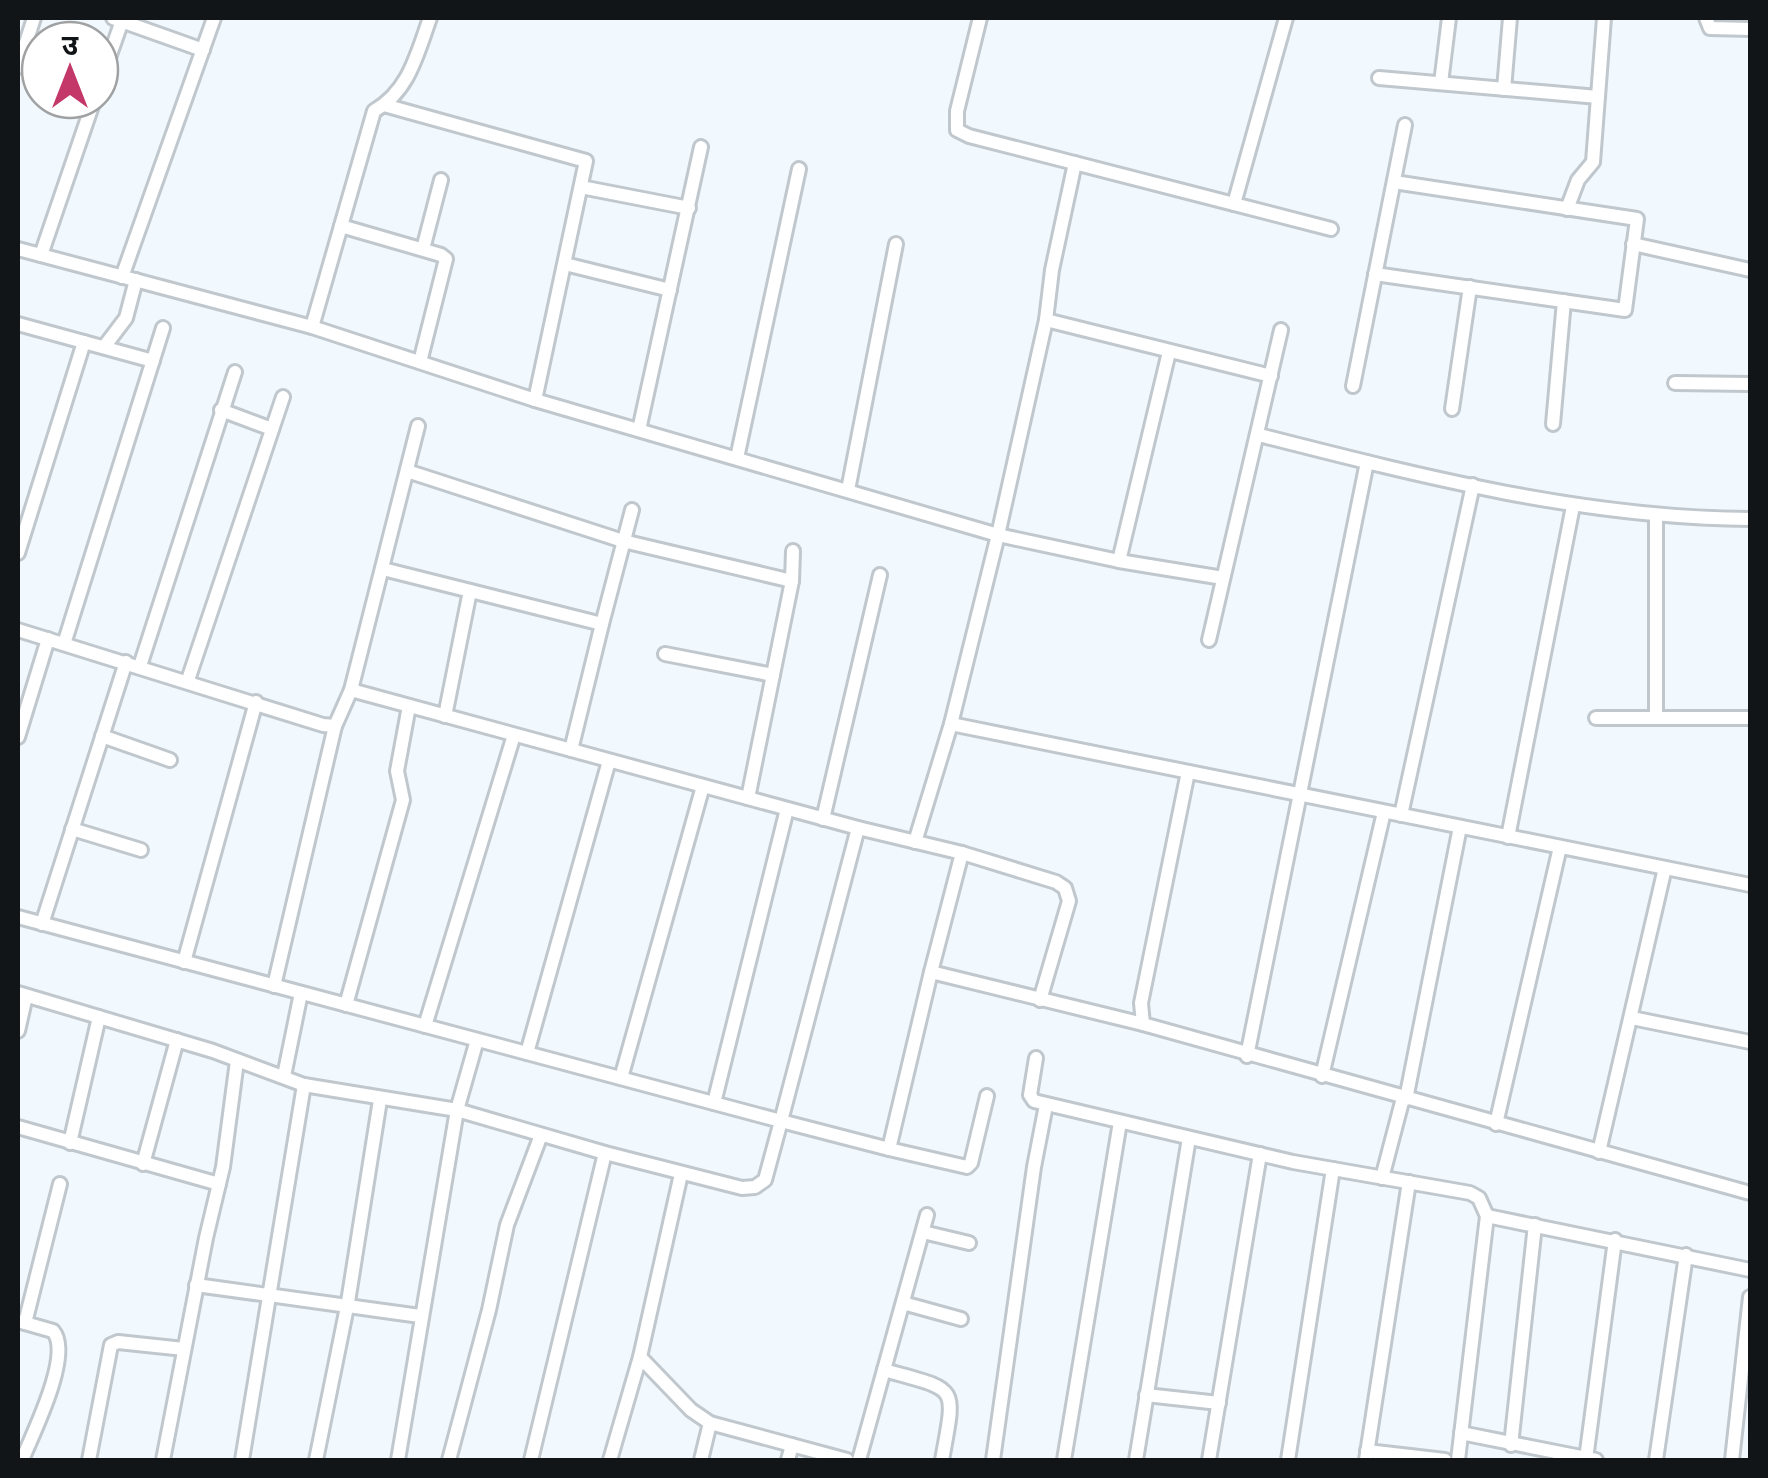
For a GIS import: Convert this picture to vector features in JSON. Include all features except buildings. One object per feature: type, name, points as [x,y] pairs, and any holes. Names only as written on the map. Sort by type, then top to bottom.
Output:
[{"type":"street","points":[[18,67],[34,18]]},
{"type":"street","points":[[104,347],[126,318],[129,279],[214,18]]},
{"type":"street","points":[[312,328],[374,111],[406,82],[430,18]]},
{"type":"street","points":[[980,18],[956,110],[957,130],[1331,229]]},
{"type":"street","points":[[1234,204],[1286,18]]},
{"type":"street","points":[[1441,83],[1450,18]]},
{"type":"street","points":[[1504,88],[1510,18]]},
{"type":"street","points":[[1567,209],[1578,180],[1592,162],[1604,18]]},
{"type":"street","points":[[1706,18],[1710,28],[1750,28]]},
{"type":"street","points":[[119,19],[203,50]]},
{"type":"street","points":[[1379,78],[1598,97]]},
{"type":"street","points":[[384,105],[586,161],[535,400]]},
{"type":"street","points":[[40,255],[87,120]]},
{"type":"street","points":[[1353,386],[1405,125]]},
{"type":"street","points":[[640,430],[702,147]]},
{"type":"street","points":[[916,842],[951,724],[998,535],[1046,320],[1074,163]]},
{"type":"street","points":[[737,458],[799,169]]},
{"type":"street","points":[[423,249],[442,180]]},
{"type":"street","points":[[1376,274],[1625,310],[1637,219],[1394,182]]},
{"type":"street","points":[[582,187],[689,208]]},
{"type":"street","points":[[342,226],[441,254],[446,264],[420,362]]},
{"type":"street","points":[[848,490],[896,244]]},
{"type":"street","points":[[1634,244],[1750,270]]},
{"type":"street","points":[[18,248],[312,328],[535,400],[998,535],[1223,578]]},
{"type":"street","points":[[565,264],[670,290]]},
{"type":"street","points":[[1452,409],[1470,287]]},
{"type":"street","points":[[1554,424],[1564,300]]},
{"type":"street","points":[[1046,320],[1272,376]]},
{"type":"street","points":[[18,324],[153,361]]},
{"type":"street","points":[[64,644],[163,328]]},
{"type":"street","points":[[1208,640],[1281,330]]},
{"type":"street","points":[[18,552],[84,342]]},
{"type":"street","points":[[1119,561],[1168,352]]},
{"type":"street","points":[[140,666],[235,372]]},
{"type":"street","points":[[1675,383],[1750,384]]},
{"type":"street","points":[[188,680],[283,397]]},
{"type":"street","points":[[221,410],[272,429]]},
{"type":"street","points":[[274,986],[335,726],[351,690],[418,426]]},
{"type":"street","points":[[1259,435],[1573,506],[1656,516],[1750,519]]},
{"type":"street","points":[[1247,1056],[1368,462]]},
{"type":"street","points":[[406,471],[624,541],[792,581]]},
{"type":"street","points":[[1402,815],[1473,485]]},
{"type":"street","points":[[1508,836],[1573,506]]},
{"type":"street","points":[[571,750],[632,510]]},
{"type":"street","points":[[1656,516],[1656,718]]},
{"type":"street","points":[[748,798],[792,581],[793,551]]},
{"type":"street","points":[[383,569],[602,624]]},
{"type":"street","points":[[824,819],[880,575]]},
{"type":"street","points":[[444,716],[470,591]]},
{"type":"street","points":[[18,630],[188,680],[323,726],[335,726]]},
{"type":"street","points":[[18,736],[48,638]]},
{"type":"street","points":[[664,654],[774,676]]},
{"type":"street","points":[[42,924],[126,662]]},
{"type":"street","points":[[351,690],[962,853],[1056,882],[1065,888],[1069,901],[1040,1000]]},
{"type":"street","points":[[184,962],[256,702]]},
{"type":"street","points":[[346,1005],[403,800],[397,772],[409,706]]},
{"type":"street","points":[[1596,718],[1750,718]]},
{"type":"street","points":[[951,724],[1750,886]]},
{"type":"street","points":[[425,1026],[514,735]]},
{"type":"street","points":[[102,736],[170,760]]},
{"type":"street","points":[[527,1053],[610,760]]},
{"type":"street","points":[[1144,1024],[1141,1003],[1188,772]]},
{"type":"street","points":[[621,1078],[703,786]]},
{"type":"street","points":[[714,1103],[786,809]]},
{"type":"street","points":[[1322,1076],[1384,812]]},
{"type":"street","points":[[1382,1178],[1404,1098],[1460,827]]},
{"type":"street","points":[[18,1030],[22,994],[177,1040],[304,1086],[457,1110],[681,1174],[742,1188],[756,1186],[765,1180],[858,828]]},
{"type":"street","points":[[72,829],[141,850]]},
{"type":"street","points":[[1496,1124],[1560,847]]},
{"type":"street","points":[[889,1148],[962,853]]},
{"type":"street","points":[[1600,1152],[1665,868]]},
{"type":"street","points":[[18,917],[966,1167],[971,1164],[988,1096]]},
{"type":"street","points":[[931,972],[1144,1024],[1247,1056],[1750,1193]]},
{"type":"street","points":[[284,1076],[301,993]]},
{"type":"street","points":[[70,1143],[99,1017]]},
{"type":"street","points":[[1632,1018],[1750,1042]]},
{"type":"street","points":[[144,1164],[177,1040]]},
{"type":"street","points":[[398,1460],[457,1110],[477,1040]]},
{"type":"street","points":[[1036,1058],[1030,1095],[1046,1105],[1479,1198],[1487,1216],[1458,1460]]},
{"type":"street","points":[[163,1460],[219,1184],[237,1061]]},
{"type":"street","points":[[242,1460],[304,1086]]},
{"type":"street","points":[[316,1460],[347,1305],[380,1100]]},
{"type":"street","points":[[993,1460],[1046,1105]]},
{"type":"street","points":[[1064,1460],[1120,1122]]},
{"type":"street","points":[[18,1127],[219,1184]]},
{"type":"street","points":[[449,1460],[489,1310],[506,1225],[541,1135]]},
{"type":"street","points":[[1136,1460],[1189,1138]]},
{"type":"street","points":[[531,1460],[605,1153]]},
{"type":"street","points":[[1210,1460],[1260,1154]]},
{"type":"street","points":[[1288,1460],[1334,1169]]},
{"type":"street","points":[[610,1460],[640,1357],[681,1174]]},
{"type":"street","points":[[1409,1182],[1366,1456],[1445,1460]]},
{"type":"street","points":[[22,1460],[56,1371],[60,1346],[53,1331],[21,1322],[60,1184]]},
{"type":"street","points":[[859,1460],[927,1215]]},
{"type":"street","points":[[1487,1216],[1750,1270]]},
{"type":"street","points":[[1511,1445],[1535,1225]]},
{"type":"street","points":[[922,1232],[969,1243]]},
{"type":"street","points":[[1461,1433],[1591,1460],[1615,1240]]},
{"type":"street","points":[[1656,1460],[1686,1255]]},
{"type":"street","points":[[196,1285],[420,1316]]},
{"type":"street","points":[[1732,1460],[1750,1297]]},
{"type":"street","points":[[903,1304],[961,1318]]},
{"type":"street","points":[[89,1460],[111,1345],[118,1342],[184,1349]]},
{"type":"street","points":[[640,1357],[691,1410],[710,1423],[847,1460]]},
{"type":"street","points":[[884,1370],[939,1386],[948,1394],[952,1405],[942,1460]]},
{"type":"street","points":[[1146,1395],[1219,1404]]},
{"type":"street","points":[[701,1460],[710,1423]]},
{"type":"street","points":[[788,1460],[792,1445]]}]
